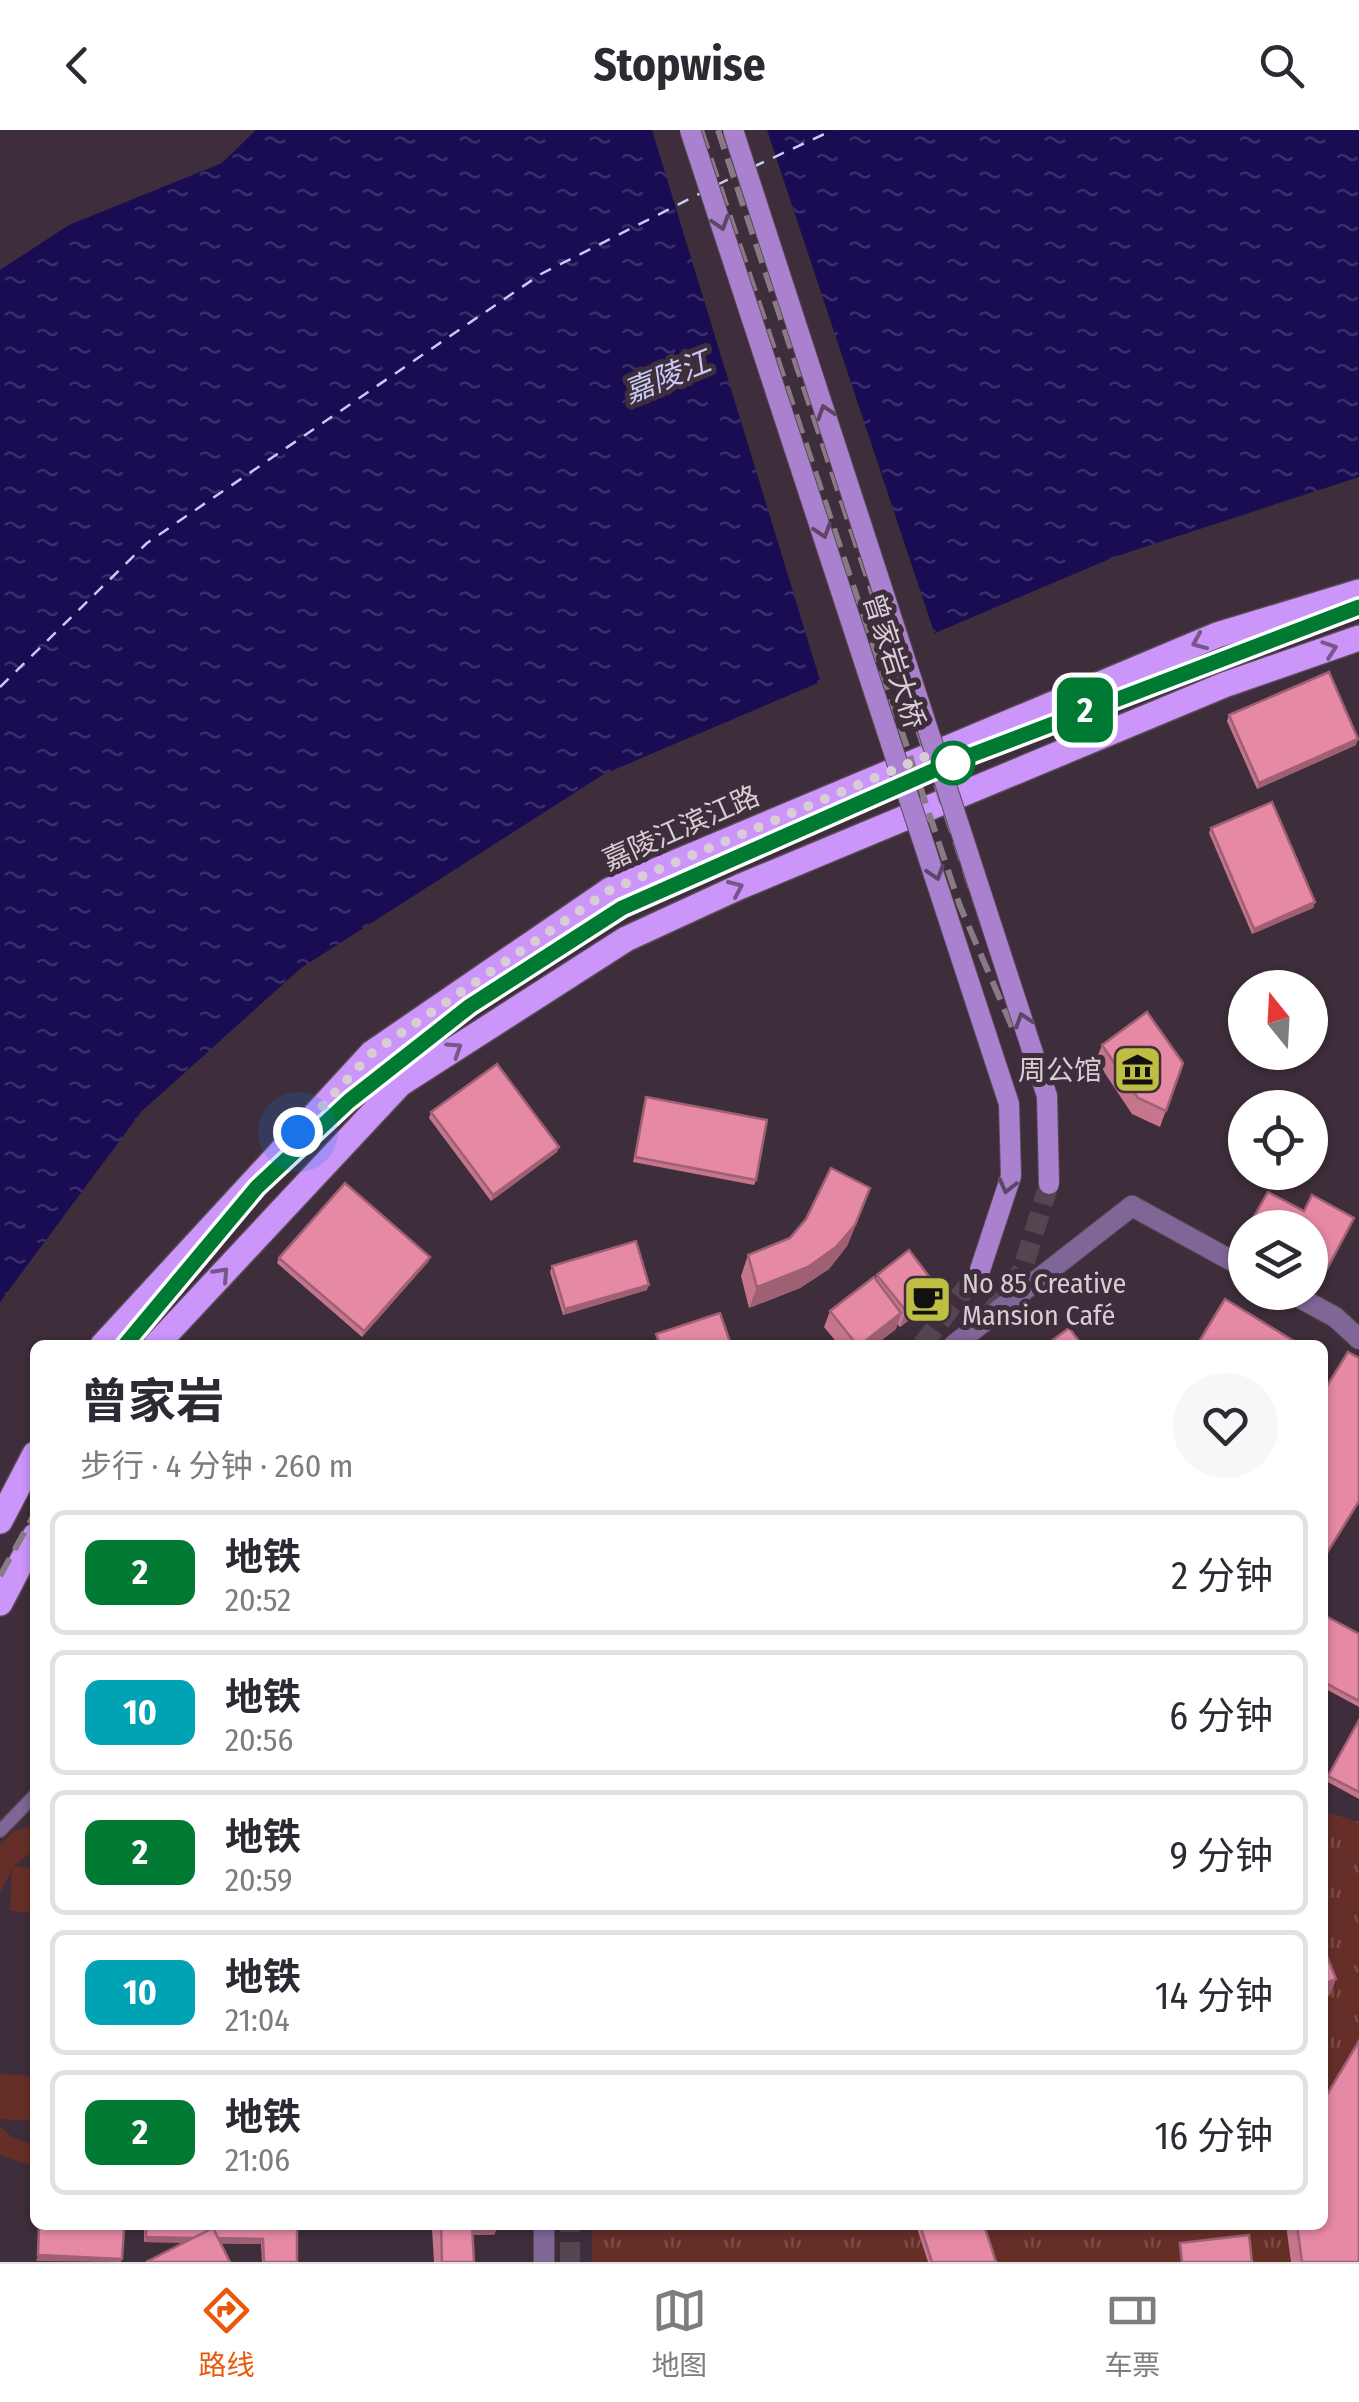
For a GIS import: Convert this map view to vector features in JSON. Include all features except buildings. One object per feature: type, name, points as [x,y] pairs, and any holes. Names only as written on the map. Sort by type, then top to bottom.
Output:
[{"type":"main road","name":"曾家岩大桥","points":[[690,130],[1009,1104],[1011,1176],[980,1270]]},
{"type":"main road","name":"曾家岩大桥","points":[[733,130],[1047,1096],[1049,1184]]},
{"type":"main road","name":"嘉陵江滨江路","points":[[108,1340],[372,1053],[610,890],[1217,635],[1359,592]]},
{"type":"main road","points":[[161,1340],[400,1084],[626,939],[740,886],[1224,685],[1359,638]]},
{"type":"main road","points":[[0,1521],[30,1464]]},
{"type":"main road","points":[[0,1603],[30,1546]]},
{"type":"street","points":[[960,1340],[1132,1206],[1228,1259]]},
{"type":"street","points":[[1321,1310],[1359,1340]]},
{"type":"street","points":[[544,2230],[544,2262]]},
{"type":"lane","points":[[0,1831],[30,1800]]},
{"type":"green space","points":[[1328,1813],[1359,1822],[1359,2049],[1328,2102]]},
{"type":"green space","points":[[30,1826],[30,1854],[13,1866],[30,1868],[30,1913],[10,1911],[12,1869],[0,1893],[0,1845],[14,1831]]},
{"type":"green space","points":[[0,2074],[30,2076],[30,2121],[0,2119]]},
{"type":"green space","points":[[0,2126],[13,2138],[30,2143],[30,2165],[0,2155]]},
{"type":"green space","points":[[592,2230],[1287,2230],[1291,2262],[592,2262]]},
{"type":"water","name":"嘉陵江","points":[[256,130],[1359,130],[1359,477],[1114,557],[604,774],[301,968],[141,1112],[0,1302],[0,270],[69,225],[222,163]]},
{"type":"pier","points":[[652,130],[767,130],[936,638],[822,687]]},
{"type":"ferry route","points":[[753,167],[833,130]]},
{"type":"ferry route","points":[[717,185],[737,175]]},
{"type":"ferry route","points":[[0,687],[147,543],[541,274],[701,193]]},
{"type":"tunnel","points":[[992,1311],[1022,1271],[1049,1184]]},
{"type":"tunnel","points":[[926,1340],[980,1270]]},
{"type":"tunnel","points":[[570,2230],[570,2262]]},
{"type":"railway","points":[[701,130],[960,906],[1012,1027]]},
{"type":"railway","points":[[718,130],[975,901],[1029,1027]]},
{"type":"railway","points":[[129,1340],[257,1187],[349,1101],[470,1005],[622,908],[953,763],[1359,607]]},
{"type":"railway","points":[[0,1576],[30,1522]]},
{"type":"metro line","name":"2","points":[[128,1340],[257,1187],[349,1101],[470,1006],[622,908],[953,762],[1281,633],[1359,607]]},
{"type":"place","name":"周公馆","points":[[1137,1070]]},
{"type":"place","name":"No 85 Creative Mansion Café","points":[[927,1299]]},
{"type":"route","points":[[298,1132],[372,1053],[610,890],[929,755],[953,763]]}]
